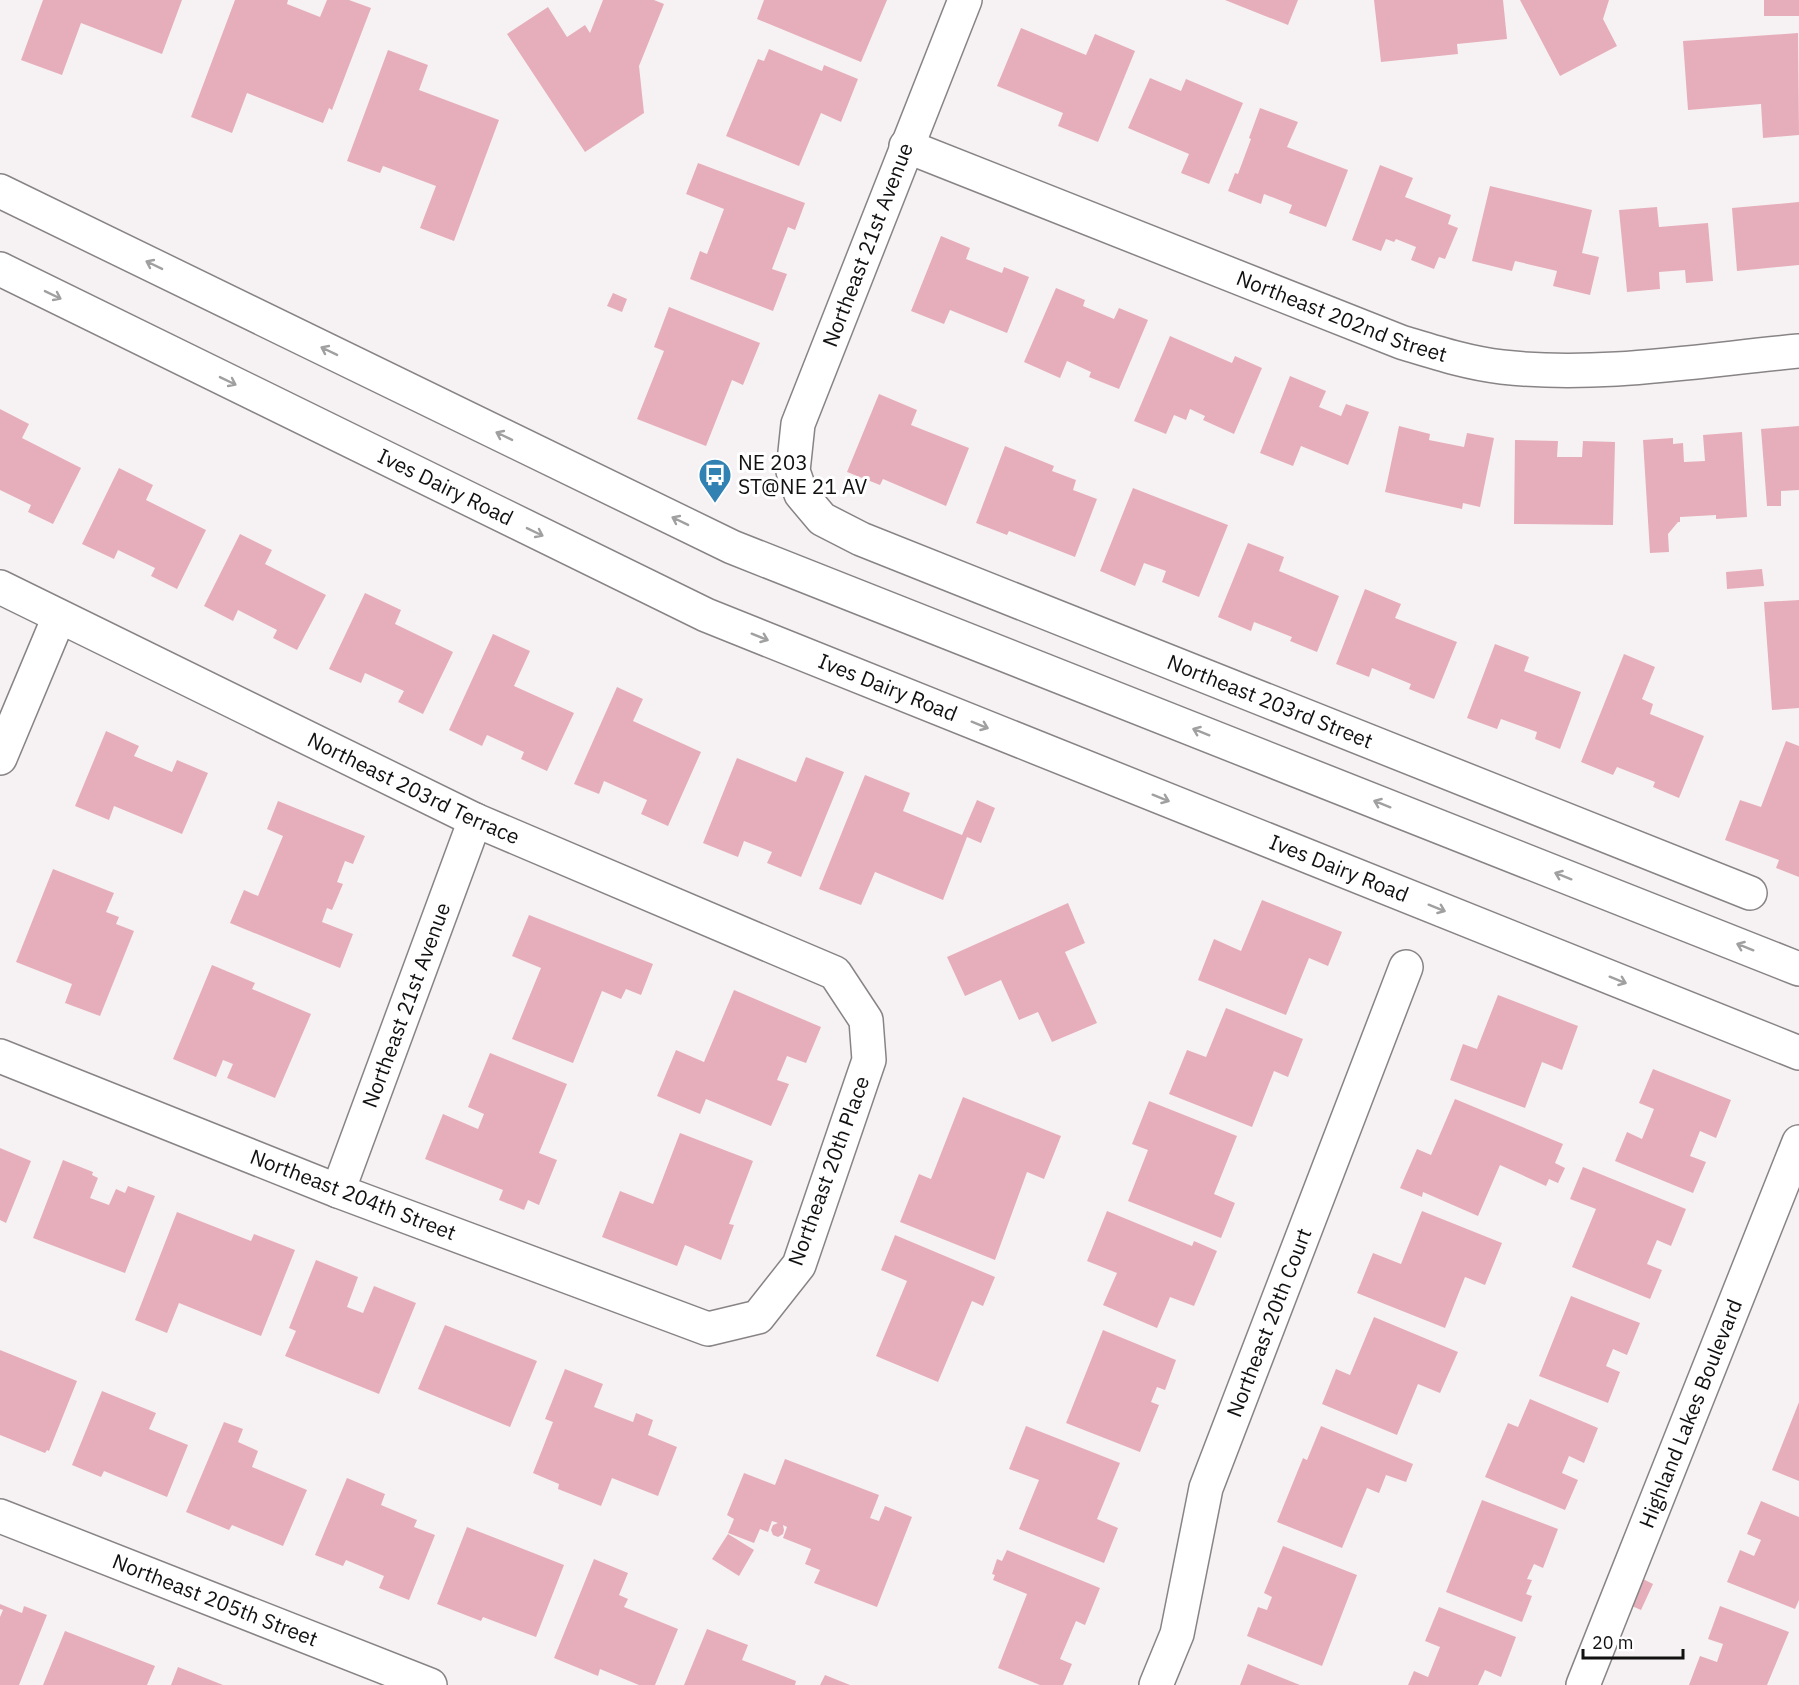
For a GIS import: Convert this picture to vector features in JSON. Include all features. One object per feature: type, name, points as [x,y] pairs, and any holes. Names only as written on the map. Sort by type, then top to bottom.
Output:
[{"type":"street","name":"Northeast 21st Avenue","points":[[801,494],[792,471],[798,424],[965,0]]},
{"type":"street","name":"Northeast 202nd Street","points":[[906,146],[1401,342],[1460,360],[1502,367],[1553,370],[1638,367],[1799,351]]},
{"type":"street","points":[[0,191],[732,547],[1799,969]]},
{"type":"street","name":"Ives Dairy Road","points":[[0,269],[706,615],[1799,1053]]},
{"type":"street","name":"Northeast 203rd Street","points":[[801,494],[822,519],[861,539],[1750,893]]},
{"type":"street","name":"Northeast 203rd Terrace","points":[[0,586],[475,820],[835,973]]},
{"type":"street","points":[[0,758],[59,617]]},
{"type":"street","name":"Northeast 21st Avenue","points":[[338,1191],[475,820]]},
{"type":"street","name":"Northeast 20th Court","points":[[1156,1685],[1177,1634],[1206,1488],[1406,967]]},
{"type":"street","name":"Northeast 20th Place","points":[[708,1329],[758,1317],[799,1264],[869,1060],[866,1020],[835,973]]},
{"type":"street","name":"Northeast 204th Street","points":[[0,1056],[338,1191],[708,1329]]},
{"type":"street","name":"Highland Lakes Boulevard","points":[[1583,1685],[1799,1142]]},
{"type":"street","name":"Northeast 205th Street","points":[[0,1516],[430,1685]]},
{"type":"building","points":[[43,0],[182,0],[162,54],[81,23],[62,75],[21,60]]},
{"type":"building","points":[[235,0],[288,0],[287,4],[320,17],[327,0],[349,0],[371,8],[332,110],[329,108],[323,123],[247,93],[232,133],[191,117]]},
{"type":"building","points":[[603,0],[654,0],[664,4],[639,66],[644,113],[585,152],[507,34],[548,7],[567,37],[585,25],[590,33]]},
{"type":"building","points":[[764,0],[887,0],[861,62],[757,19]]},
{"type":"building","points":[[1225,0],[1298,0],[1288,25]]},
{"type":"building","points":[[1374,0],[1503,0],[1507,39],[1457,44],[1458,54],[1381,62]]},
{"type":"building","points":[[1520,0],[1609,0],[1603,19],[1617,46],[1560,76]]},
{"type":"building","points":[[1764,0],[1799,0],[1799,16],[1764,16]]},
{"type":"building","points":[[1021,28],[1086,55],[1095,34],[1135,51],[1098,142],[1058,126],[1063,113],[997,86]]},
{"type":"building","points":[[1798,33],[1799,135],[1763,138],[1761,104],[1688,110],[1683,41]]},
{"type":"building","points":[[769,49],[822,71],[824,65],[858,79],[841,122],[821,113],[799,166],[726,136],[758,59],[764,61]]},
{"type":"building","points":[[388,50],[428,65],[419,90],[499,120],[454,241],[420,228],[436,186],[383,166],[380,173],[347,161]]},
{"type":"building","points":[[1150,78],[1181,91],[1186,79],[1243,103],[1209,184],[1181,173],[1189,154],[1128,128]]},
{"type":"building","points":[[1260,108],[1298,122],[1287,147],[1348,170],[1326,227],[1289,213],[1292,205],[1264,194],[1261,204],[1228,191],[1235,173],[1238,174]]},
{"type":"building","points":[[698,163],[805,203],[795,230],[788,227],[772,269],[787,274],[773,311],[690,279],[700,251],[707,254],[724,209],[686,194]]},
{"type":"building","points":[[1380,165],[1413,178],[1405,197],[1451,215],[1448,224],[1458,228],[1445,259],[1439,257],[1434,269],[1411,260],[1416,247],[1396,239],[1394,242],[1386,239],[1381,251],[1352,240]]},
{"type":"building","points":[[1490,186],[1592,210],[1582,253],[1599,257],[1590,295],[1553,286],[1557,271],[1515,261],[1512,271],[1472,261]]},
{"type":"building","points":[[1799,202],[1799,265],[1737,271],[1732,208]]},
{"type":"building","points":[[1657,207],[1659,227],[1708,223],[1713,281],[1686,283],[1685,270],[1659,272],[1660,289],[1627,292],[1619,210]]},
{"type":"building","points":[[941,236],[970,248],[966,259],[1002,273],[1004,267],[1029,277],[1007,333],[950,310],[944,324],[911,311]]},
{"type":"building","points":[[1056,288],[1085,300],[1083,306],[1114,319],[1119,308],[1148,320],[1119,389],[1089,377],[1091,372],[1067,361],[1060,378],[1024,362]]},
{"type":"building","points":[[613,293],[627,299],[622,312],[607,306]]},
{"type":"building","points":[[669,307],[760,343],[743,385],[732,380],[706,446],[637,419],[664,351],[654,347]]},
{"type":"building","points":[[1170,336],[1232,363],[1235,356],[1262,368],[1234,434],[1203,420],[1205,416],[1190,409],[1186,420],[1174,415],[1166,434],[1134,421]]},
{"type":"building","points":[[1290,376],[1326,391],[1319,407],[1341,416],[1346,404],[1369,412],[1348,465],[1301,446],[1293,466],[1260,453]]},
{"type":"building","points":[[879,394],[917,410],[911,425],[969,448],[946,506],[883,479],[880,485],[847,472]]},
{"type":"building","points":[[0,409],[29,424],[22,438],[81,468],[53,524],[28,512],[31,505],[0,490]]},
{"type":"building","points":[[1399,426],[1430,434],[1429,440],[1464,447],[1467,433],[1494,438],[1480,507],[1463,503],[1462,509],[1385,492]]},
{"type":"building","points":[[1799,426],[1799,490],[1781,491],[1781,506],[1767,506],[1761,429]]},
{"type":"building","points":[[1742,432],[1747,517],[1716,519],[1716,515],[1680,517],[1680,522],[1668,534],[1669,552],[1650,553],[1643,440],[1673,438],[1673,444],[1683,443],[1684,462],[1705,461],[1703,435]]},
{"type":"building","points":[[1515,440],[1558,441],[1557,457],[1582,457],[1583,441],[1615,442],[1613,525],[1514,524]]},
{"type":"building","points":[[1005,446],[1054,466],[1052,471],[1076,480],[1073,490],[1097,499],[1075,557],[1009,531],[1007,535],[976,523]]},
{"type":"building","points":[[119,468],[153,485],[146,500],[206,530],[177,589],[151,576],[155,568],[118,550],[114,559],[82,544]]},
{"type":"building","points":[[1133,488],[1228,525],[1199,597],[1162,582],[1166,571],[1144,563],[1135,586],[1100,571]]},
{"type":"building","points":[[240,534],[272,550],[265,564],[326,595],[297,650],[273,638],[277,630],[238,610],[233,621],[204,606]]},
{"type":"building","points":[[1248,543],[1284,557],[1279,571],[1339,596],[1317,652],[1290,641],[1292,637],[1254,622],[1251,631],[1218,617]]},
{"type":"building","points":[[1762,569],[1764,586],[1727,589],[1726,572]]},
{"type":"building","points":[[1365,589],[1401,604],[1395,618],[1457,642],[1434,699],[1409,689],[1411,684],[1372,668],[1369,677],[1336,664]]},
{"type":"building","points":[[365,593],[401,610],[395,624],[453,652],[423,714],[398,702],[404,691],[365,673],[361,683],[329,669]]},
{"type":"building","points":[[1799,600],[1799,708],[1772,710],[1764,602]]},
{"type":"building","points":[[493,634],[530,651],[514,686],[574,713],[547,771],[521,759],[524,752],[487,735],[482,746],[449,730]]},
{"type":"building","points":[[1495,644],[1529,657],[1524,671],[1581,692],[1560,749],[1535,739],[1537,732],[1501,719],[1497,729],[1467,718]]},
{"type":"building","points":[[1624,654],[1655,667],[1642,699],[1653,704],[1650,714],[1704,736],[1679,798],[1653,787],[1655,782],[1617,767],[1613,775],[1581,762]]},
{"type":"building","points":[[617,687],[643,699],[633,721],[701,752],[668,826],[641,814],[647,800],[604,781],[599,794],[574,784]]},
{"type":"building","points":[[106,731],[139,746],[134,756],[172,772],[177,760],[208,773],[182,834],[114,806],[109,820],[75,806]]},
{"type":"building","points":[[1786,741],[1799,746],[1799,877],[1776,868],[1779,860],[1725,840],[1740,800],[1761,807]]},
{"type":"building","points":[[806,757],[844,772],[801,877],[767,863],[772,852],[744,841],[738,857],[703,843],[737,758],[796,782]]},
{"type":"building","points":[[865,775],[910,793],[903,811],[962,835],[977,800],[995,808],[981,843],[967,837],[943,900],[875,872],[861,905],[819,889]]},
{"type":"building","points":[[278,801],[365,836],[353,864],[345,861],[337,882],[343,884],[332,910],[327,908],[322,922],[353,934],[340,968],[230,923],[244,890],[258,896],[283,836],[267,829]]},
{"type":"building","points":[[53,869],[114,893],[106,912],[119,917],[116,924],[134,931],[100,1016],[65,1003],[72,984],[16,962]]},
{"type":"building","points":[[1262,900],[1342,932],[1328,966],[1309,958],[1286,1015],[1198,980],[1214,939],[1241,951]]},
{"type":"building","points":[[1068,903],[1085,943],[1065,952],[1097,1023],[1052,1042],[1038,1012],[1019,1020],[1001,980],[965,996],[947,957]]},
{"type":"building","points":[[529,915],[653,964],[641,995],[626,989],[621,999],[602,991],[573,1063],[512,1039],[541,968],[512,956]]},
{"type":"building","points":[[212,965],[255,983],[252,989],[311,1014],[275,1098],[227,1078],[233,1064],[223,1060],[216,1077],[173,1059]]},
{"type":"building","points":[[734,990],[821,1027],[806,1063],[787,1056],[777,1080],[789,1084],[771,1126],[706,1099],[700,1114],[657,1096],[676,1050],[704,1062]]},
{"type":"building","points":[[1498,995],[1578,1026],[1562,1070],[1542,1062],[1525,1108],[1450,1080],[1463,1044],[1477,1049]]},
{"type":"building","points":[[1226,1008],[1303,1039],[1288,1077],[1274,1071],[1252,1127],[1169,1094],[1187,1050],[1206,1057]]},
{"type":"building","points":[[490,1053],[567,1084],[539,1153],[557,1160],[539,1205],[528,1200],[524,1210],[499,1200],[503,1190],[425,1159],[443,1114],[478,1129],[484,1114],[468,1107]]},
{"type":"building","points":[[1653,1069],[1731,1100],[1716,1138],[1700,1131],[1690,1156],[1706,1162],[1693,1193],[1615,1161],[1627,1132],[1642,1139],[1654,1109],[1639,1103]]},
{"type":"building","points":[[963,1097],[1061,1136],[1044,1179],[1027,1172],[995,1260],[900,1222],[919,1174],[931,1179]]},
{"type":"building","points":[[1455,1099],[1563,1144],[1555,1163],[1565,1168],[1558,1183],[1549,1179],[1546,1186],[1500,1165],[1478,1216],[1423,1192],[1422,1197],[1400,1188],[1417,1149],[1431,1155]]},
{"type":"building","points":[[1149,1101],[1237,1136],[1214,1194],[1235,1203],[1221,1238],[1128,1201],[1148,1150],[1132,1144]]},
{"type":"building","points":[[680,1133],[753,1161],[729,1224],[734,1225],[721,1260],[685,1245],[677,1266],[602,1237],[620,1191],[653,1204]]},
{"type":"building","points":[[0,1148],[31,1161],[6,1223],[0,1220]]},
{"type":"building","points":[[63,1160],[93,1172],[92,1175],[98,1178],[90,1198],[109,1205],[116,1189],[125,1193],[128,1186],[155,1196],[125,1273],[33,1238]]},
{"type":"building","points":[[1583,1167],[1686,1209],[1671,1246],[1657,1240],[1647,1264],[1662,1270],[1650,1299],[1572,1267],[1596,1209],[1570,1199]]},
{"type":"building","points":[[1107,1211],[1192,1246],[1194,1241],[1217,1251],[1194,1306],[1170,1297],[1157,1328],[1103,1305],[1117,1273],[1087,1261]]},
{"type":"building","points":[[1422,1211],[1502,1243],[1485,1285],[1465,1277],[1445,1328],[1357,1293],[1373,1253],[1401,1264]]},
{"type":"building","points":[[177,1212],[251,1241],[254,1234],[295,1250],[261,1336],[179,1303],[167,1333],[135,1320]]},
{"type":"building","points":[[895,1235],[995,1277],[983,1306],[972,1301],[938,1382],[876,1356],[907,1281],[881,1270]]},
{"type":"building","points":[[316,1260],[358,1277],[347,1307],[363,1313],[374,1286],[416,1303],[379,1394],[285,1356],[296,1331],[289,1328]]},
{"type":"building","points":[[1571,1296],[1640,1323],[1627,1355],[1613,1349],[1606,1366],[1620,1372],[1608,1403],[1539,1376]]},
{"type":"building","points":[[1374,1317],[1458,1352],[1440,1393],[1418,1384],[1397,1435],[1322,1404],[1336,1369],[1350,1375]]},
{"type":"building","points":[[445,1325],[537,1361],[510,1427],[418,1389]]},
{"type":"building","points":[[1103,1330],[1176,1360],[1165,1390],[1157,1387],[1151,1402],[1159,1405],[1140,1452],[1066,1423]]},
{"type":"building","points":[[0,1350],[77,1381],[49,1451],[45,1453],[0,1435]]},
{"type":"building","points":[[565,1369],[603,1384],[594,1407],[633,1422],[636,1413],[653,1420],[648,1435],[677,1447],[658,1496],[612,1478],[601,1506],[558,1489],[559,1484],[533,1473],[553,1422],[545,1419]]},
{"type":"building","points":[[102,1391],[156,1413],[149,1429],[188,1445],[167,1497],[104,1471],[101,1477],[72,1465]]},
{"type":"building","points":[[1530,1399],[1598,1428],[1584,1463],[1569,1456],[1562,1473],[1578,1480],[1565,1510],[1485,1477],[1508,1423],[1518,1427]]},
{"type":"building","points":[[1799,1402],[1799,1481],[1772,1470]]},
{"type":"building","points":[[224,1422],[243,1429],[238,1442],[258,1451],[252,1467],[307,1490],[283,1546],[232,1525],[229,1530],[186,1512]]},
{"type":"building","points":[[1026,1426],[1120,1463],[1097,1519],[1118,1528],[1104,1563],[1019,1529],[1039,1480],[1009,1469]]},
{"type":"building","points":[[1321,1426],[1413,1464],[1406,1482],[1386,1475],[1379,1493],[1367,1488],[1342,1548],[1277,1522],[1303,1458],[1307,1460]]},
{"type":"building","points":[[785,1459],[879,1495],[870,1518],[879,1521],[885,1506],[912,1517],[877,1607],[814,1583],[820,1570],[805,1564],[811,1549],[783,1538],[787,1527],[783,1525],[783,1534],[778,1537],[773,1535],[771,1530],[773,1525],[778,1523],[772,1521],[768,1532],[760,1529],[754,1543],[728,1533],[734,1519],[727,1515],[744,1473],[775,1485]]},
{"type":"building","points":[[347,1478],[385,1494],[381,1505],[417,1520],[414,1527],[435,1535],[409,1600],[379,1588],[384,1576],[346,1560],[343,1566],[315,1555]]},
{"type":"building","points":[[1482,1500],[1558,1529],[1543,1568],[1534,1564],[1527,1579],[1532,1580],[1526,1594],[1532,1596],[1522,1622],[1446,1592]]},
{"type":"building","points":[[1761,1501],[1799,1517],[1799,1600],[1795,1609],[1727,1582],[1740,1550],[1754,1556],[1761,1540],[1747,1534]]},
{"type":"building","points":[[467,1527],[564,1565],[536,1637],[483,1617],[481,1621],[437,1604]]},
{"type":"building","points":[[728,1534],[754,1550],[739,1576],[712,1559]]},
{"type":"building","points":[[1283,1546],[1357,1575],[1322,1666],[1247,1636],[1258,1607],[1267,1610],[1272,1597],[1264,1593]]},
{"type":"building","points":[[1007,1550],[1100,1588],[1085,1625],[1076,1621],[1060,1659],[1072,1664],[1063,1685],[1040,1685],[998,1668],[1027,1594],[993,1580],[995,1575],[992,1574],[997,1559],[1002,1561]]},
{"type":"building","points":[[594,1559],[628,1573],[619,1595],[628,1599],[624,1607],[678,1629],[655,1685],[639,1685],[600,1669],[598,1676],[554,1658]]},
{"type":"building","points":[[1637,1576],[1653,1584],[1641,1610],[1625,1603]]},
{"type":"building","points":[[0,1604],[22,1613],[24,1606],[47,1615],[19,1685],[0,1685],[0,1617],[3,1610],[0,1609]]},
{"type":"building","points":[[1720,1606],[1789,1632],[1767,1685],[1689,1685],[1700,1656],[1717,1662],[1723,1644],[1708,1639]]},
{"type":"building","points":[[1439,1607],[1516,1637],[1501,1677],[1485,1670],[1478,1685],[1408,1685],[1414,1671],[1428,1677],[1440,1647],[1425,1641]]},
{"type":"building","points":[[707,1629],[748,1645],[742,1660],[796,1681],[795,1685],[684,1685]]},
{"type":"building","points":[[65,1631],[155,1666],[147,1685],[43,1685]]},
{"type":"building","points":[[1248,1664],[1300,1685],[1240,1685]]},
{"type":"building","points":[[178,1667],[223,1685],[171,1685]]},
{"type":"building","points":[[825,1675],[850,1685],[820,1685]]},
{"type":"place","name":"NE 203 ST@NE 21 AV","points":[[715,504]]}]
